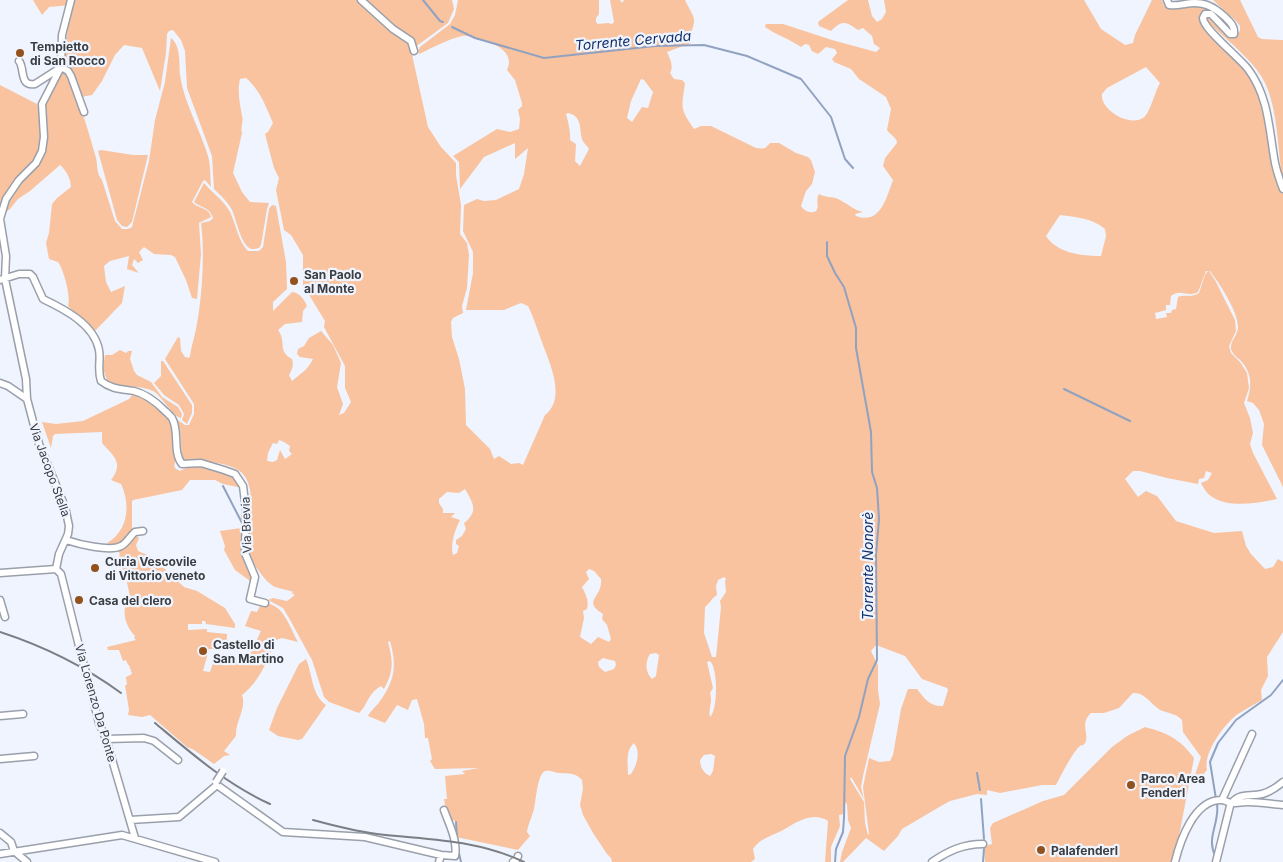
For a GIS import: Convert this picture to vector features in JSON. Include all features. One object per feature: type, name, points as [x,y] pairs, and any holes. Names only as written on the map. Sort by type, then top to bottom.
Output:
[{"type":"street","points":[[61,67],[62,35],[71,0]]},
{"type":"street","points":[[361,0],[393,29],[411,41],[414,51]]},
{"type":"street","points":[[1167,0],[1167,3],[1172,6],[1196,2],[1208,4],[1224,16],[1234,27],[1234,34],[1230,34],[1210,14],[1206,13],[1203,18],[1206,26],[1235,54],[1258,85],[1268,116],[1276,165],[1283,189]]},
{"type":"street","points":[[18,61],[22,65],[23,80],[31,85],[61,67]]},
{"type":"street","points":[[61,67],[68,71],[71,76],[84,112]]},
{"type":"street","name":"Via Jacopo Stella","points":[[56,569],[58,557],[66,540],[69,526],[65,507],[39,444],[27,399],[26,379],[2,280],[6,256],[0,219],[2,208],[11,191],[36,163],[42,151],[44,137],[42,104],[61,67]]},
{"type":"street","name":"Via Brevia","points":[[2,280],[25,273],[30,274],[43,299],[65,309],[85,326],[99,350],[98,366],[101,381],[111,388],[147,396],[172,418],[176,434],[177,452],[182,464],[208,465],[235,474],[240,479],[245,491],[245,553],[255,577],[250,599],[265,603]]},
{"type":"street","points":[[0,383],[27,399]]},
{"type":"street","points":[[66,540],[94,546],[118,548],[135,532],[143,532]]},
{"type":"street","points":[[0,573],[56,569]]},
{"type":"street","name":"Via Lorenzo Da Ponte","points":[[56,569],[60,573],[63,582],[99,723],[106,739],[135,838]]},
{"type":"street","points":[[0,600],[5,617]]},
{"type":"street","points":[[0,716],[23,714]]},
{"type":"street","points":[[1222,800],[1252,734]]},
{"type":"street","points":[[106,739],[144,738],[154,741],[178,760]]},
{"type":"street","points":[[0,758],[34,756]]},
{"type":"street","points":[[208,794],[224,770]]},
{"type":"street","points":[[1216,862],[1232,803],[1237,797],[1260,794],[1272,790],[1283,782]]},
{"type":"street","points":[[130,820],[179,817],[218,785],[283,832],[365,837],[441,855],[453,856],[456,854],[453,835],[444,810]]},
{"type":"street","points":[[1175,862],[1183,838],[1195,816],[1209,805],[1222,800],[1232,803],[1249,802],[1283,805]]},
{"type":"street","points":[[0,833],[11,842],[14,851],[27,862]]},
{"type":"street","points":[[0,854],[120,835],[215,862]]},
{"type":"street","points":[[932,862],[948,852],[963,846],[983,844]]},
{"type":"street","points":[[439,862],[441,855]]},
{"type":"street","points":[[512,862],[518,856]]},
{"type":"shaded area","points":[[33,0],[71,0],[71,5],[49,7],[42,15]]},
{"type":"shaded area","points":[[74,0],[452,0],[454,9],[448,23],[411,50],[428,127],[441,147],[456,163],[461,205],[460,234],[467,243],[469,255],[467,288],[462,306],[463,313],[453,318],[451,322],[452,337],[465,389],[466,425],[490,449],[494,459],[499,456],[511,464],[519,463],[523,465],[545,415],[555,399],[556,390],[552,369],[528,306],[521,303],[504,310],[466,310],[473,273],[473,252],[463,231],[464,205],[477,199],[484,201],[496,200],[519,189],[524,174],[528,148],[515,159],[515,143],[484,157],[460,189],[459,162],[453,156],[497,129],[510,132],[519,129],[520,119],[518,110],[522,103],[515,80],[507,70],[508,58],[501,48],[489,42],[471,37],[457,37],[419,54],[420,47],[450,24],[455,15],[458,0],[599,0],[599,14],[596,22],[598,24],[612,24],[614,22],[610,0],[620,0],[622,3],[624,0],[685,0],[694,18],[689,37],[691,43],[667,52],[672,65],[670,73],[674,79],[682,80],[685,83],[683,107],[694,129],[701,126],[711,126],[756,148],[764,148],[770,143],[779,143],[796,153],[808,157],[815,172],[812,184],[806,191],[802,208],[810,212],[816,211],[819,194],[838,199],[863,212],[855,214],[864,218],[871,217],[881,208],[893,180],[883,166],[885,158],[897,143],[896,139],[887,130],[891,109],[886,97],[859,79],[851,69],[834,62],[832,59],[837,53],[835,49],[826,47],[818,54],[812,51],[809,45],[805,44],[801,47],[769,30],[765,27],[766,24],[783,24],[876,52],[880,48],[874,44],[872,36],[863,28],[858,30],[847,23],[841,23],[831,31],[819,26],[818,22],[848,0],[868,0],[872,16],[877,22],[882,19],[886,12],[884,0],[1084,0],[1101,29],[1125,45],[1133,43],[1152,0],[1162,0],[1164,6],[1169,8],[1204,2],[1216,8],[1232,22],[1235,29],[1230,30],[1217,14],[1209,9],[1202,13],[1200,17],[1202,24],[1256,75],[1262,85],[1270,112],[1279,186],[1283,194],[1283,487],[1262,445],[1264,424],[1259,410],[1253,403],[1247,401],[1250,390],[1249,375],[1245,366],[1231,349],[1238,327],[1235,313],[1210,271],[1235,320],[1236,331],[1229,346],[1231,353],[1247,373],[1249,388],[1244,403],[1253,433],[1250,444],[1277,499],[1245,504],[1221,501],[1210,495],[1201,483],[1208,480],[1212,473],[1206,471],[1204,478],[1199,479],[1198,484],[1140,471],[1133,471],[1125,479],[1138,497],[1146,491],[1157,496],[1176,521],[1214,533],[1242,531],[1246,546],[1265,569],[1273,567],[1278,559],[1283,562],[1283,632],[1267,657],[1268,676],[1261,690],[1262,700],[1238,714],[1221,732],[1211,747],[1208,755],[1207,770],[1202,776],[1195,775],[1201,757],[1183,732],[1182,720],[1176,715],[1159,709],[1142,695],[1133,693],[1119,708],[1104,713],[1091,713],[1085,725],[1085,743],[1073,754],[1056,785],[1042,785],[1000,793],[987,790],[987,795],[977,794],[950,801],[902,829],[884,851],[866,838],[843,862],[840,862],[842,852],[851,828],[845,802],[843,814],[839,815],[840,826],[831,847],[831,862],[825,862],[828,822],[827,820],[814,817],[802,820],[762,841],[753,849],[755,859],[751,862],[612,862],[583,815],[580,805],[583,789],[582,780],[574,775],[548,770],[542,773],[540,777],[534,809],[528,826],[527,832],[530,836],[518,850],[456,837],[455,821],[449,818],[444,799],[447,799],[445,776],[465,774],[462,771],[479,768],[435,769],[430,761],[432,759],[428,738],[425,738],[424,724],[417,699],[412,700],[408,710],[397,705],[385,723],[368,716],[385,693],[392,679],[394,658],[390,641],[388,642],[392,661],[391,671],[384,689],[381,686],[376,689],[359,713],[329,702],[324,697],[312,660],[289,618],[283,608],[268,600],[273,598],[287,601],[295,595],[291,593],[294,592],[275,587],[271,584],[262,576],[251,559],[249,545],[251,497],[245,476],[238,470],[224,464],[182,460],[180,429],[176,419],[185,425],[189,425],[194,414],[194,404],[165,359],[178,337],[180,338],[181,351],[185,357],[189,358],[190,356],[200,304],[203,248],[201,223],[210,221],[213,218],[208,210],[194,202],[204,183],[227,207],[242,242],[248,251],[259,251],[263,247],[269,209],[272,205],[276,206],[286,262],[287,289],[273,302],[273,311],[292,292],[301,297],[307,306],[303,311],[302,322],[285,324],[278,330],[281,334],[283,349],[293,361],[289,375],[292,381],[309,366],[313,359],[300,357],[297,354],[298,349],[304,346],[309,338],[321,331],[333,345],[341,363],[337,387],[343,404],[339,415],[344,413],[351,402],[345,388],[345,366],[324,327],[325,321],[303,285],[303,255],[291,235],[284,230],[276,190],[279,178],[274,168],[265,134],[273,123],[265,105],[251,83],[246,78],[240,79],[239,93],[242,133],[233,173],[242,192],[250,202],[269,203],[261,245],[259,248],[252,249],[245,244],[230,207],[214,189],[212,156],[187,88],[185,51],[181,40],[173,30],[167,34],[160,91],[142,48],[124,45],[115,55],[102,81],[92,95],[81,97],[72,73],[65,65],[64,57],[69,19]],"holes":[[[1146,67],[1160,83],[1146,116],[1137,120],[1123,119],[1116,115],[1110,111],[1103,100],[1102,94],[1107,88]],[[641,79],[644,80],[653,92],[648,108],[642,107],[632,122],[627,118],[631,101]],[[568,113],[578,119],[583,140],[589,149],[580,166],[575,161],[576,144],[570,140],[566,114]],[[1060,215],[1089,220],[1105,229],[1106,236],[1101,256],[1078,254],[1056,246],[1046,236]],[[1206,271],[1208,271],[1199,293],[1178,297],[1176,309],[1172,310],[1171,313],[1166,313],[1167,317],[1156,319],[1155,313],[1166,310],[1166,305],[1170,305],[1171,296],[1178,293],[1191,294],[1198,292]],[[279,440],[290,446],[289,451],[292,454],[285,459],[280,450],[277,460],[273,462],[267,461],[268,453],[273,443],[277,444]],[[465,489],[472,503],[472,515],[464,523],[466,529],[462,536],[456,540],[456,544],[459,546],[457,553],[453,555],[453,542],[460,520],[451,517],[455,513],[443,513],[439,499],[447,492],[459,493]],[[589,569],[594,571],[601,579],[599,591],[593,602],[603,614],[602,619],[607,625],[611,639],[609,642],[598,637],[591,644],[580,637],[584,618],[583,611],[588,606],[582,587],[589,579],[586,572]],[[724,577],[726,579],[726,592],[720,601],[716,657],[712,657],[704,633],[705,607],[717,595],[716,586],[718,580]],[[876,645],[905,656],[922,679],[948,690],[943,706],[938,706],[928,701],[917,689],[908,689],[901,709],[893,755],[890,761],[879,762],[869,758],[863,787],[868,835],[865,823],[864,802],[850,779],[851,777],[864,799],[861,787],[880,704],[878,665],[871,651]],[[656,653],[659,655],[656,676],[652,679],[646,667],[650,654]],[[603,658],[615,661],[614,669],[605,672],[599,667],[598,662]],[[710,661],[713,665],[716,680],[716,698],[713,713],[710,717],[710,693],[713,688],[707,662]],[[634,743],[637,750],[637,759],[631,774],[628,775],[628,754]],[[711,754],[715,756],[713,771],[710,776],[701,767],[700,760],[704,755]]]},
{"type":"shaded area","points":[[1213,0],[1240,0],[1258,37],[1262,39],[1283,40],[1283,181],[1270,95],[1261,75],[1205,19],[1208,15],[1236,36],[1240,31],[1240,26],[1237,22]]},
{"type":"shaded area","points":[[171,38],[178,50],[180,75],[185,96],[205,146],[210,168],[211,187],[205,180],[203,181],[192,202],[208,211],[211,217],[199,223],[201,254],[197,299],[192,298],[175,257],[154,254],[144,247],[139,252],[143,260],[138,263],[134,259],[132,265],[139,273],[127,269],[129,256],[110,261],[104,266],[106,282],[111,292],[125,286],[122,303],[94,332],[68,306],[68,290],[63,271],[58,262],[49,259],[46,243],[52,204],[71,187],[64,169],[60,165],[18,199],[3,214],[8,197],[41,157],[43,103],[63,70],[67,72],[79,104],[96,158],[98,172],[115,221],[122,229],[132,227],[149,161],[155,120],[165,82]]},
{"type":"shaded area","points":[[0,85],[37,104],[43,134],[40,151],[35,160],[0,210]]},
{"type":"shaded area","points":[[98,151],[133,155],[148,155],[132,222],[127,227],[122,226],[117,220]]},
{"type":"shaded area","points":[[120,350],[126,353],[132,351],[130,359],[134,371],[137,375],[151,382],[162,397],[178,407],[182,414],[181,418],[174,414],[153,391],[118,385],[107,380],[103,369],[105,355],[112,355]]},
{"type":"shaded area","points":[[161,361],[163,361],[192,405],[192,413],[187,424],[182,420],[184,414],[179,405],[164,395],[154,383],[161,376]]},
{"type":"shaded area","points":[[134,393],[153,403],[169,419],[176,442],[176,461],[174,466],[176,469],[180,471],[192,465],[211,467],[232,474],[242,488],[223,484],[215,480],[190,480],[182,490],[133,500],[132,533],[121,543],[111,545],[107,543],[119,532],[126,517],[127,509],[121,484],[111,480],[115,474],[117,464],[113,455],[102,443],[102,432],[55,434],[51,448],[42,422],[56,424],[83,421],[129,399]]},
{"type":"shaded area","points":[[241,528],[245,555],[253,575],[250,581],[235,570],[224,550],[225,546],[220,531]]},
{"type":"shaded area","points":[[136,535],[139,538],[136,545],[138,551],[152,557],[184,587],[197,591],[225,608],[235,624],[235,628],[206,624],[205,621],[202,621],[202,624],[188,624],[188,630],[207,629],[207,632],[227,634],[226,649],[209,649],[203,671],[210,672],[214,660],[218,661],[219,657],[233,656],[239,658],[250,654],[261,631],[245,626],[251,611],[257,612],[261,604],[275,606],[280,610],[298,642],[282,638],[276,640],[259,676],[242,695],[243,705],[236,736],[224,751],[230,755],[224,756],[214,764],[187,747],[150,715],[142,717],[128,715],[125,685],[127,685],[126,677],[132,674],[126,660],[123,661],[119,650],[108,650],[107,647],[136,640],[125,619],[125,607],[129,592],[119,550]]},
{"type":"shaded area","points":[[306,659],[315,690],[321,701],[326,705],[302,739],[278,736],[269,730],[277,708],[299,664]]},
{"type":"shaded area","name":"Parco Area Fenderl","points":[[1145,727],[1178,741],[1194,758],[1174,862],[985,862],[984,846],[992,844],[990,828],[993,823],[1043,801],[1064,795],[1112,747],[1127,736]]},
{"type":"waterway","name":"Torrente Cervada","points":[[423,0],[440,21],[443,22]]},
{"type":"waterway","name":"Torrente Cervada","points":[[452,27],[475,38],[544,58],[655,46],[704,45],[747,56],[801,79],[831,117],[845,159],[853,168]]},
{"type":"waterway","name":"Torrente Nonorè","points":[[827,242],[827,256],[844,287],[856,328],[856,348],[871,432],[872,472],[877,488],[879,519],[876,555],[877,660],[868,679],[859,717],[845,756],[843,832],[836,849],[835,862]]},
{"type":"waterway","points":[[1064,389],[1130,421]]},
{"type":"waterway","points":[[223,486],[242,523]]},
{"type":"waterway","points":[[1216,799],[1210,762],[1218,743],[1236,720],[1271,695],[1283,680]]},
{"type":"waterway","points":[[977,773],[980,790]]},
{"type":"waterway","points":[[981,799],[984,839]]},
{"type":"waterway","points":[[1215,855],[1212,836],[1217,817],[1217,804]]},
{"type":"waterway","points":[[456,822],[457,838]]},
{"type":"waterway","points":[[458,849],[461,862]]},
{"type":"waterway","points":[[983,862],[984,849]]},
{"type":"railway","points":[[0,632],[63,658],[93,674],[121,693]]},
{"type":"railway","points":[[155,723],[196,757],[224,777],[270,804]]},
{"type":"railway","points":[[313,820],[369,833],[433,839],[470,845],[506,854],[524,862]]},
{"type":"place","name":"Tempietto di San Rocco","points":[[20,53]]},
{"type":"place","name":"San Paolo al Monte","points":[[294,281]]},
{"type":"place","name":"Curia Vescovile di Vittorio veneto","points":[[95,568]]},
{"type":"place","name":"Casa del clero","points":[[79,600]]},
{"type":"place","name":"Castello di San Martino","points":[[203,651]]},
{"type":"place","name":"Parco Area Fenderl","points":[[1131,785]]},
{"type":"place","name":"Palafenderl","points":[[1041,850]]}]
